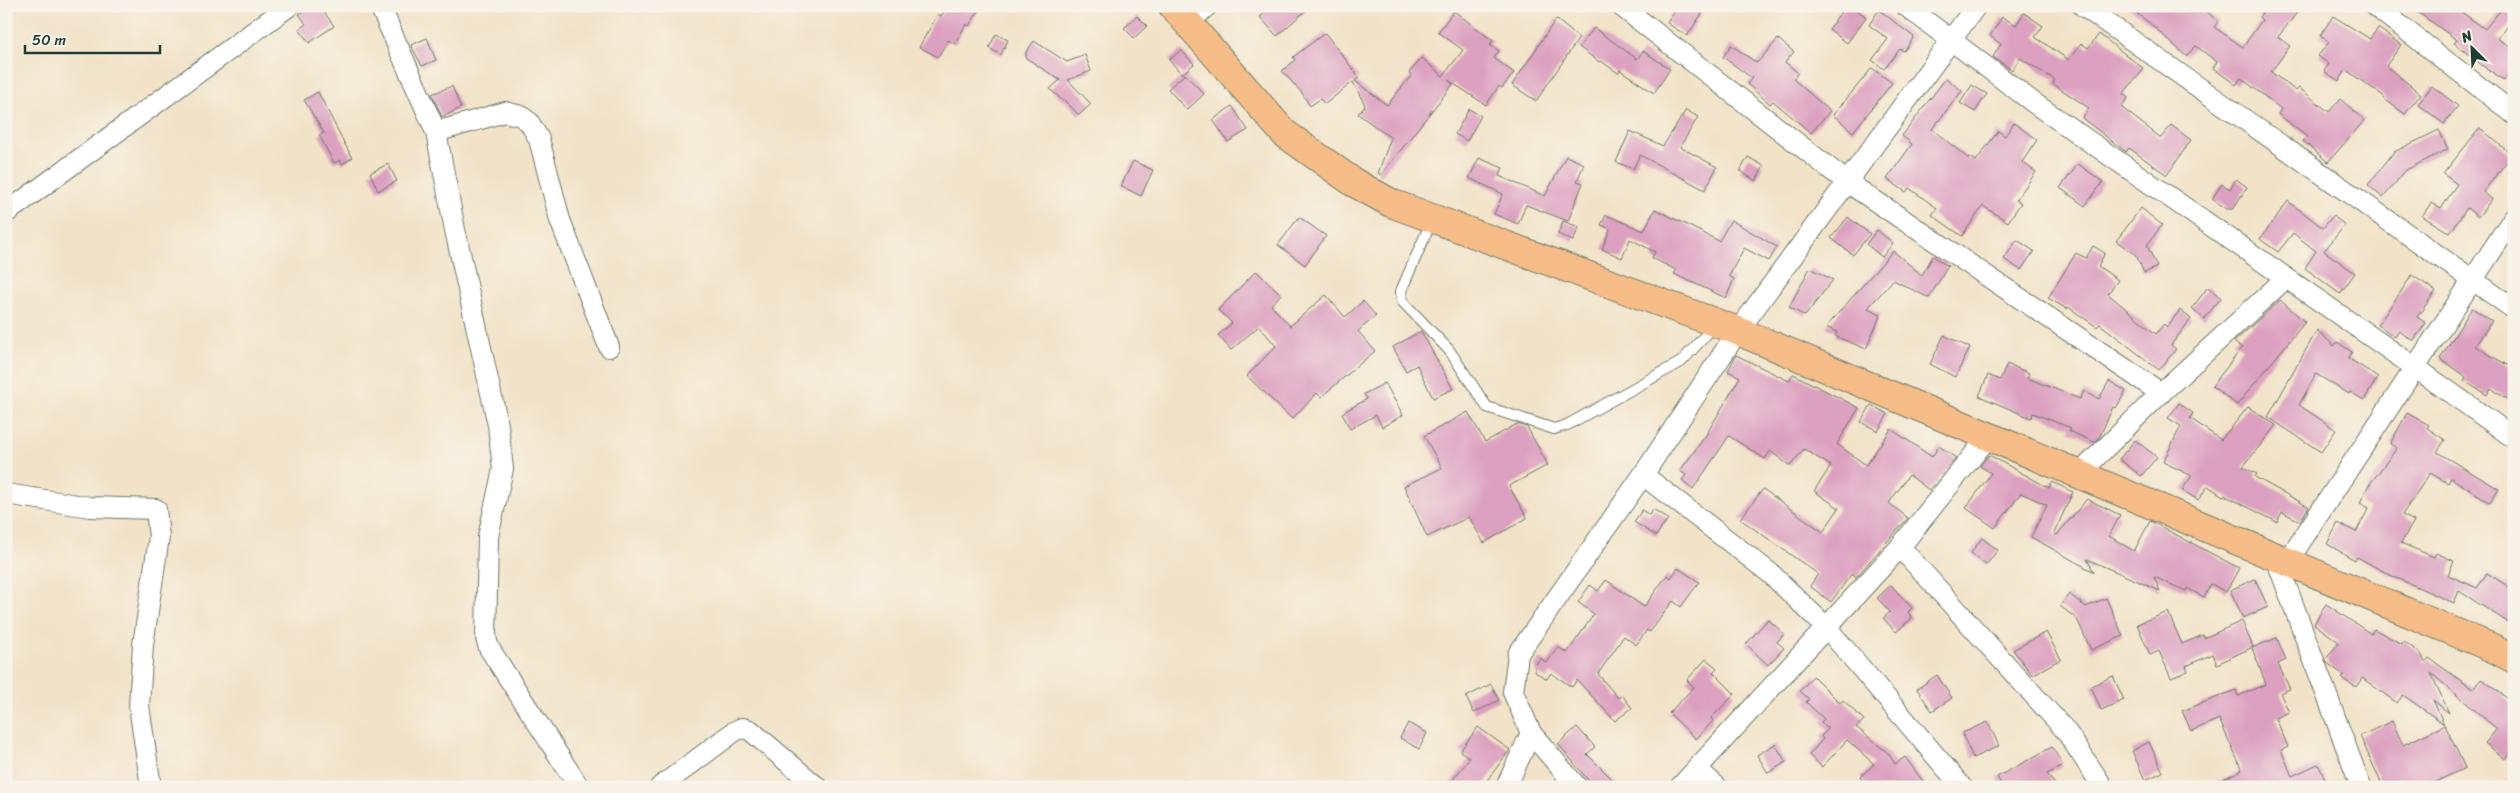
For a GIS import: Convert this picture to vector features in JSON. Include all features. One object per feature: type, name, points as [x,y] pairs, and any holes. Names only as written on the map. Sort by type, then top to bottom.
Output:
[{"type":"highway","points":[[1190,12],[1284,133],[1353,182],[1391,203],[1727,327],[2495,648],[2514,659]]},
{"type":"street","points":[[6,213],[289,6]]},
{"type":"street","points":[[380,6],[436,132],[455,230],[498,425],[503,469],[488,537],[486,638],[489,648],[579,787]]},
{"type":"street","points":[[1622,6],[1847,182],[2161,393]]},
{"type":"street","points":[[1906,6],[1951,38],[2034,103],[2514,438]]},
{"type":"street","points":[[1577,787],[1531,733],[1513,692],[1518,654],[1643,475],[1727,327],[1847,182],[1976,6]]},
{"type":"street","points":[[2083,6],[2514,309]]},
{"type":"street","points":[[2374,6],[2514,114]]},
{"type":"street","points":[[436,132],[505,112],[521,116],[529,122],[539,139],[560,220],[609,348]]},
{"type":"street","points":[[2361,787],[2281,558],[2416,368],[2514,217]]},
{"type":"street","points":[[2078,474],[2161,393],[2286,278]]},
{"type":"street","points":[[1680,787],[1900,547],[1988,437]]},
{"type":"street","points":[[1643,475],[1770,573],[1827,628],[1962,787]]},
{"type":"street","points":[[6,494],[90,508],[156,509],[159,537],[142,645],[139,706],[151,787]]},
{"type":"street","points":[[1900,547],[2066,731],[2103,787]]},
{"type":"street","points":[[660,787],[742,728],[750,730],[817,787]]},
{"type":"street","points":[[1506,787],[1531,733]]},
{"type":"street","points":[[1697,769],[1717,787]]},
{"type":"lane","points":[[1432,219],[1401,291],[1402,301],[1449,350],[1487,407],[1515,418],[1554,429],[1567,425],[1681,362],[1727,327]]},
{"type":"building","points":[[309,6],[320,6],[334,26],[309,43],[299,29],[306,24],[299,14]]},
{"type":"building","points":[[948,6],[982,6],[969,26],[966,24],[955,44],[948,40],[938,57],[919,47],[938,14],[941,16]]},
{"type":"building","points":[[1272,6],[1311,6],[1277,36],[1260,17]]},
{"type":"building","points":[[1678,6],[1707,6],[1687,36],[1667,23]]},
{"type":"building","points":[[1845,6],[1852,6],[1866,17],[1847,43],[1829,29]]},
{"type":"building","points":[[2127,6],[2201,6],[2218,22],[2214,27],[2243,47],[2262,20],[2259,17],[2267,6],[2302,6],[2278,37],[2290,46],[2271,72],[2296,91],[2299,88],[2329,112],[2340,99],[2365,120],[2328,162],[2303,141],[2307,137],[2278,114],[2281,109],[2241,78],[2236,85],[2213,68],[2217,62],[2196,46],[2186,56],[2152,25]]},
{"type":"building","points":[[2409,6],[2453,6],[2485,29],[2504,6],[2514,6],[2514,19],[2497,38],[2514,49],[2514,81],[2507,76],[2504,80],[2483,66],[2454,43],[2457,40]]},
{"type":"building","points":[[1879,10],[1914,37],[1904,51],[1900,49],[1884,69],[1872,60],[1888,39],[1869,25]]},
{"type":"building","points":[[1454,11],[1493,41],[1490,45],[1499,51],[1494,58],[1514,73],[1502,88],[1499,86],[1486,105],[1448,80],[1453,84],[1381,175],[1378,173],[1391,138],[1358,114],[1365,105],[1353,82],[1325,104],[1320,99],[1310,106],[1302,93],[1282,71],[1295,60],[1293,57],[1325,33],[1359,77],[1355,81],[1387,105],[1412,75],[1409,73],[1422,58],[1443,76],[1463,50],[1438,32]]},
{"type":"building","points":[[2024,13],[2043,26],[2035,37],[2069,60],[2081,43],[2088,48],[2099,34],[2144,69],[2123,94],[2128,98],[2121,107],[2161,138],[2171,125],[2191,140],[2167,175],[2129,148],[2126,152],[2082,118],[2089,108],[2053,84],[2055,80],[2020,58],[2012,70],[1993,57],[2001,44],[1990,36],[2002,17],[2016,25]]},
{"type":"building","points":[[1137,16],[1147,26],[1134,38],[1124,28]]},
{"type":"building","points":[[2333,16],[2370,39],[2378,28],[2401,45],[2386,66],[2421,94],[2405,114],[2384,99],[2385,97],[2346,70],[2339,81],[2324,71],[2329,64],[2318,56],[2329,42],[2320,36]]},
{"type":"building","points":[[1556,19],[1579,38],[1536,101],[1512,85]]},
{"type":"building","points":[[1594,28],[1637,59],[1643,51],[1670,69],[1654,93],[1620,70],[1618,73],[1601,61],[1599,62],[1579,47]]},
{"type":"building","points":[[996,34],[1008,40],[1001,55],[989,48]]},
{"type":"building","points":[[427,38],[436,60],[422,66],[411,45]]},
{"type":"building","points":[[1778,39],[1794,52],[1785,62],[1798,73],[1793,79],[1830,111],[1811,133],[1773,101],[1770,104],[1747,84],[1752,78],[1723,57],[1731,45],[1757,63]]},
{"type":"building","points":[[1034,41],[1067,62],[1085,55],[1091,71],[1068,80],[1091,104],[1079,115],[1050,89],[1060,80],[1026,58],[1026,52]]},
{"type":"building","points":[[1181,50],[1194,64],[1182,74],[1169,60]]},
{"type":"building","points":[[1872,68],[1892,83],[1853,132],[1833,115]]},
{"type":"building","points":[[1185,74],[1204,94],[1187,110],[1168,89]]},
{"type":"building","points":[[1946,78],[1962,91],[1932,129],[1969,159],[1971,157],[1976,161],[1998,131],[2005,136],[2014,123],[2037,140],[2022,162],[2036,172],[2016,200],[2021,203],[2008,222],[1983,206],[1962,236],[1932,215],[1937,208],[1909,188],[1906,192],[1887,179],[1912,144],[1902,136]]},
{"type":"building","points":[[1972,85],[1987,94],[1975,112],[1960,103]]},
{"type":"building","points":[[452,86],[461,108],[442,117],[432,94]]},
{"type":"building","points":[[2432,86],[2458,106],[2444,124],[2418,104]]},
{"type":"building","points":[[318,92],[352,158],[342,164],[340,160],[334,163],[319,135],[324,133],[304,100]]},
{"type":"building","points":[[1232,106],[1248,130],[1228,142],[1213,120]]},
{"type":"building","points":[[1469,109],[1481,116],[1467,141],[1455,134]]},
{"type":"building","points":[[1686,110],[1698,117],[1680,147],[1717,167],[1705,190],[1640,155],[1633,169],[1616,162],[1630,131],[1663,146]]},
{"type":"building","points":[[2480,128],[2512,155],[2483,192],[2492,199],[2478,217],[2467,208],[2450,233],[2422,216],[2431,203],[2441,209],[2457,184],[2443,174]]},
{"type":"building","points":[[2439,130],[2448,149],[2406,170],[2383,198],[2368,185],[2394,152]]},
{"type":"building","points":[[1566,156],[1584,164],[1577,181],[1583,183],[1568,221],[1526,205],[1518,224],[1494,214],[1503,194],[1469,178],[1479,158],[1503,168],[1499,176],[1545,196]]},
{"type":"building","points":[[1748,157],[1764,166],[1756,181],[1740,171]]},
{"type":"building","points":[[1133,161],[1153,170],[1141,196],[1121,186]]},
{"type":"building","points":[[388,164],[397,181],[378,191],[370,173]]},
{"type":"building","points":[[2078,164],[2103,182],[2085,206],[2060,188]]},
{"type":"building","points":[[2236,179],[2247,187],[2233,209],[2227,209],[2212,199],[2222,184],[2230,189]]},
{"type":"building","points":[[2288,201],[2323,228],[2333,216],[2345,225],[2324,251],[2355,273],[2340,294],[2305,268],[2316,251],[2293,233],[2278,252],[2260,239]]},
{"type":"building","points":[[2141,208],[2162,225],[2147,245],[2157,267],[2144,273],[2136,255],[2116,241]]},
{"type":"building","points":[[1655,209],[1719,241],[1731,220],[1777,247],[1769,261],[1744,248],[1729,276],[1734,279],[1726,298],[1674,274],[1676,270],[1652,258],[1655,252],[1630,239],[1622,258],[1602,249],[1610,229],[1601,225],[1606,215],[1644,231]]},
{"type":"building","points":[[1299,217],[1326,236],[1305,265],[1278,245]]},
{"type":"building","points":[[1848,217],[1870,234],[1853,255],[1831,238]]},
{"type":"building","points":[[1563,221],[1579,227],[1573,241],[1558,234]]},
{"type":"building","points":[[1877,230],[1893,243],[1882,257],[1866,244]]},
{"type":"building","points":[[2017,240],[2034,251],[2021,270],[2004,259]]},
{"type":"building","points":[[2093,246],[2105,253],[2098,266],[2118,280],[2108,294],[2156,334],[2164,324],[2167,327],[2180,310],[2191,319],[2171,345],[2176,349],[2159,370],[2100,324],[2097,327],[2068,307],[2067,309],[2048,298],[2076,253],[2086,258]]},
{"type":"building","points":[[1893,251],[1922,275],[1933,256],[1948,266],[1929,298],[1893,280],[1868,308],[1881,314],[1866,349],[1835,336],[1837,332],[1826,327]]},
{"type":"building","points":[[1810,268],[1833,280],[1805,316],[1789,307]]},
{"type":"building","points":[[1256,271],[1281,294],[1271,305],[1290,326],[1326,295],[1345,317],[1363,301],[1376,316],[1358,331],[1375,351],[1321,397],[1317,393],[1292,419],[1247,376],[1276,346],[1259,326],[1231,350],[1218,335],[1232,323],[1218,310]]},
{"type":"building","points":[[2412,275],[2436,291],[2417,317],[2426,323],[2413,341],[2399,331],[2395,337],[2378,325]]},
{"type":"building","points":[[2208,287],[2221,298],[2204,319],[2192,308]]},
{"type":"building","points":[[2280,300],[2305,322],[2237,405],[2212,386],[2242,348],[2234,342]]},
{"type":"building","points":[[2472,308],[2492,321],[2475,346],[2514,369],[2514,404],[2491,388],[2487,395],[2464,381],[2466,377],[2440,359]]},
{"type":"building","points":[[2317,330],[2334,346],[2337,342],[2352,352],[2348,358],[2378,377],[2364,400],[2350,392],[2349,394],[2316,374],[2299,405],[2336,430],[2321,452],[2268,417]]},
{"type":"building","points":[[1421,331],[1453,389],[1433,398],[1417,365],[1406,371],[1393,347]]},
{"type":"building","points":[[1944,335],[1970,348],[1955,377],[1930,364]]},
{"type":"building","points":[[1736,355],[1789,381],[1793,374],[1859,408],[1837,444],[1866,465],[1891,429],[1932,457],[1939,446],[1956,458],[1929,490],[1909,475],[1889,503],[1908,518],[1856,577],[1852,573],[1831,602],[1810,586],[1818,574],[1740,519],[1763,489],[1823,532],[1839,508],[1814,491],[1831,466],[1804,449],[1790,466],[1770,451],[1765,459],[1729,436],[1693,489],[1682,480],[1686,475],[1680,471],[1706,435],[1740,377],[1728,371]]},
{"type":"building","points":[[2007,364],[2029,373],[2027,378],[2080,399],[2084,391],[2099,399],[2109,381],[2126,391],[2116,408],[2113,407],[2099,438],[2094,442],[2069,431],[2071,428],[2033,413],[2031,418],[1979,396],[1988,375],[2000,380]]},
{"type":"building","points":[[1385,383],[1403,415],[1382,427],[1376,415],[1350,429],[1342,413],[1367,399],[1364,394]]},
{"type":"building","points":[[2179,403],[2193,413],[2190,418],[2221,440],[2248,407],[2276,425],[2243,467],[2257,474],[2255,477],[2309,507],[2300,521],[2282,512],[2277,522],[2223,496],[2208,486],[2198,500],[2182,490],[2192,476],[2163,462],[2181,426],[2168,418]]},
{"type":"building","points":[[1871,405],[1888,414],[1878,431],[1861,422]]},
{"type":"building","points":[[1468,412],[1485,442],[1517,424],[1527,427],[1548,465],[1509,486],[1527,518],[1484,543],[1469,517],[1427,537],[1404,486],[1442,468],[1424,436]]},
{"type":"building","points":[[2407,413],[2429,425],[2427,428],[2445,440],[2437,452],[2499,489],[2490,503],[2451,478],[2448,483],[2430,473],[2402,515],[2414,521],[2401,543],[2434,557],[2436,553],[2454,561],[2448,575],[2477,588],[2487,573],[2514,590],[2514,615],[2509,623],[2459,591],[2454,603],[2390,575],[2357,557],[2355,560],[2327,544],[2338,523],[2356,532],[2369,508],[2360,503],[2367,488],[2397,448],[2390,444]]},
{"type":"building","points":[[2135,440],[2157,457],[2141,476],[2119,459]]},
{"type":"building","points":[[1989,455],[2049,488],[2052,482],[2073,492],[2054,533],[2057,535],[2087,499],[2120,515],[2109,536],[2134,551],[2150,521],[2239,568],[2226,592],[2211,584],[2204,597],[2187,588],[2186,591],[2154,577],[2160,591],[2087,559],[2094,572],[2031,537],[2047,505],[2021,493],[1995,528],[1966,508],[1991,473],[1980,466]]},
{"type":"building","points":[[1653,509],[1668,519],[1656,536],[1634,522],[1642,510],[1649,515]]},
{"type":"building","points":[[1982,538],[1998,550],[1986,565],[1971,553]]},
{"type":"building","points":[[1678,568],[1699,582],[1681,607],[1673,601],[1650,632],[1647,630],[1636,645],[1624,636],[1598,674],[1618,698],[1622,695],[1632,708],[1615,721],[1577,680],[1572,687],[1551,673],[1547,679],[1535,672],[1535,666],[1540,658],[1547,663],[1558,647],[1567,653],[1594,614],[1578,602],[1590,585],[1598,591],[1606,580],[1644,607],[1667,575],[1671,578]]},
{"type":"building","points":[[2255,579],[2268,607],[2243,618],[2230,590]]},
{"type":"building","points":[[1891,585],[1912,608],[1908,612],[1912,618],[1896,632],[1883,618],[1890,612],[1877,598]]},
{"type":"building","points":[[2069,594],[2086,607],[2106,598],[2123,636],[2091,650],[2077,619],[2060,606]]},
{"type":"building","points":[[2326,604],[2371,634],[2374,629],[2402,644],[2404,641],[2421,654],[2425,662],[2429,658],[2473,689],[2481,679],[2497,690],[2514,704],[2514,748],[2505,759],[2485,743],[2497,729],[2431,673],[2449,713],[2433,700],[2444,724],[2403,695],[2397,703],[2362,678],[2356,687],[2341,678],[2344,675],[2327,663],[2326,659],[2339,642],[2314,624]]},
{"type":"building","points":[[2168,612],[2182,644],[2203,635],[2204,638],[2242,621],[2253,647],[2217,664],[2213,654],[2186,666],[2188,671],[2171,678],[2159,651],[2150,655],[2137,624]]},
{"type":"building","points":[[1768,619],[1784,634],[1777,642],[1784,648],[1768,665],[1746,644]]},
{"type":"building","points":[[2046,632],[2061,659],[2032,675],[2013,650]]},
{"type":"building","points":[[2277,638],[2286,660],[2278,664],[2290,689],[2280,693],[2289,712],[2276,718],[2288,747],[2281,750],[2292,776],[2318,764],[2329,787],[2206,787],[2242,770],[2219,719],[2191,731],[2182,711],[2236,690],[2238,696],[2266,684],[2252,648]]},
{"type":"building","points":[[1706,659],[1717,668],[1713,672],[1735,694],[1711,718],[1713,721],[1696,739],[1669,713],[1694,687],[1687,680]]},
{"type":"building","points":[[1937,675],[1952,698],[1932,711],[1917,689]]},
{"type":"building","points":[[1813,676],[1840,703],[1843,700],[1864,720],[1856,727],[1888,753],[1895,764],[1905,757],[1927,787],[1867,787],[1860,777],[1874,764],[1847,740],[1822,767],[1809,755],[1823,739],[1821,736],[1828,729],[1821,722],[1824,719],[1806,702],[1809,699],[1800,691]]},
{"type":"building","points":[[2113,676],[2124,700],[2101,710],[2091,686]]},
{"type":"building","points":[[1491,684],[1499,700],[1474,713],[1466,697]]},
{"type":"building","points":[[2392,721],[2403,745],[2445,725],[2465,768],[2424,787],[2383,787],[2360,736]]},
{"type":"building","points":[[1988,722],[1999,746],[1973,758],[1962,733]]},
{"type":"building","points":[[1408,723],[1427,733],[1419,749],[1400,738]]},
{"type":"building","points":[[1478,727],[1510,750],[1482,787],[1447,787],[1470,758],[1460,751]]},
{"type":"building","points":[[1577,727],[1595,747],[1587,754],[1620,787],[1594,787],[1558,744]]},
{"type":"building","points":[[2149,742],[2163,772],[2145,780],[2132,751]]},
{"type":"building","points":[[1775,744],[1786,762],[1768,773],[1757,755]]},
{"type":"building","points":[[2052,747],[2063,766],[2047,774],[2057,787],[2003,787],[1997,777]]}]
